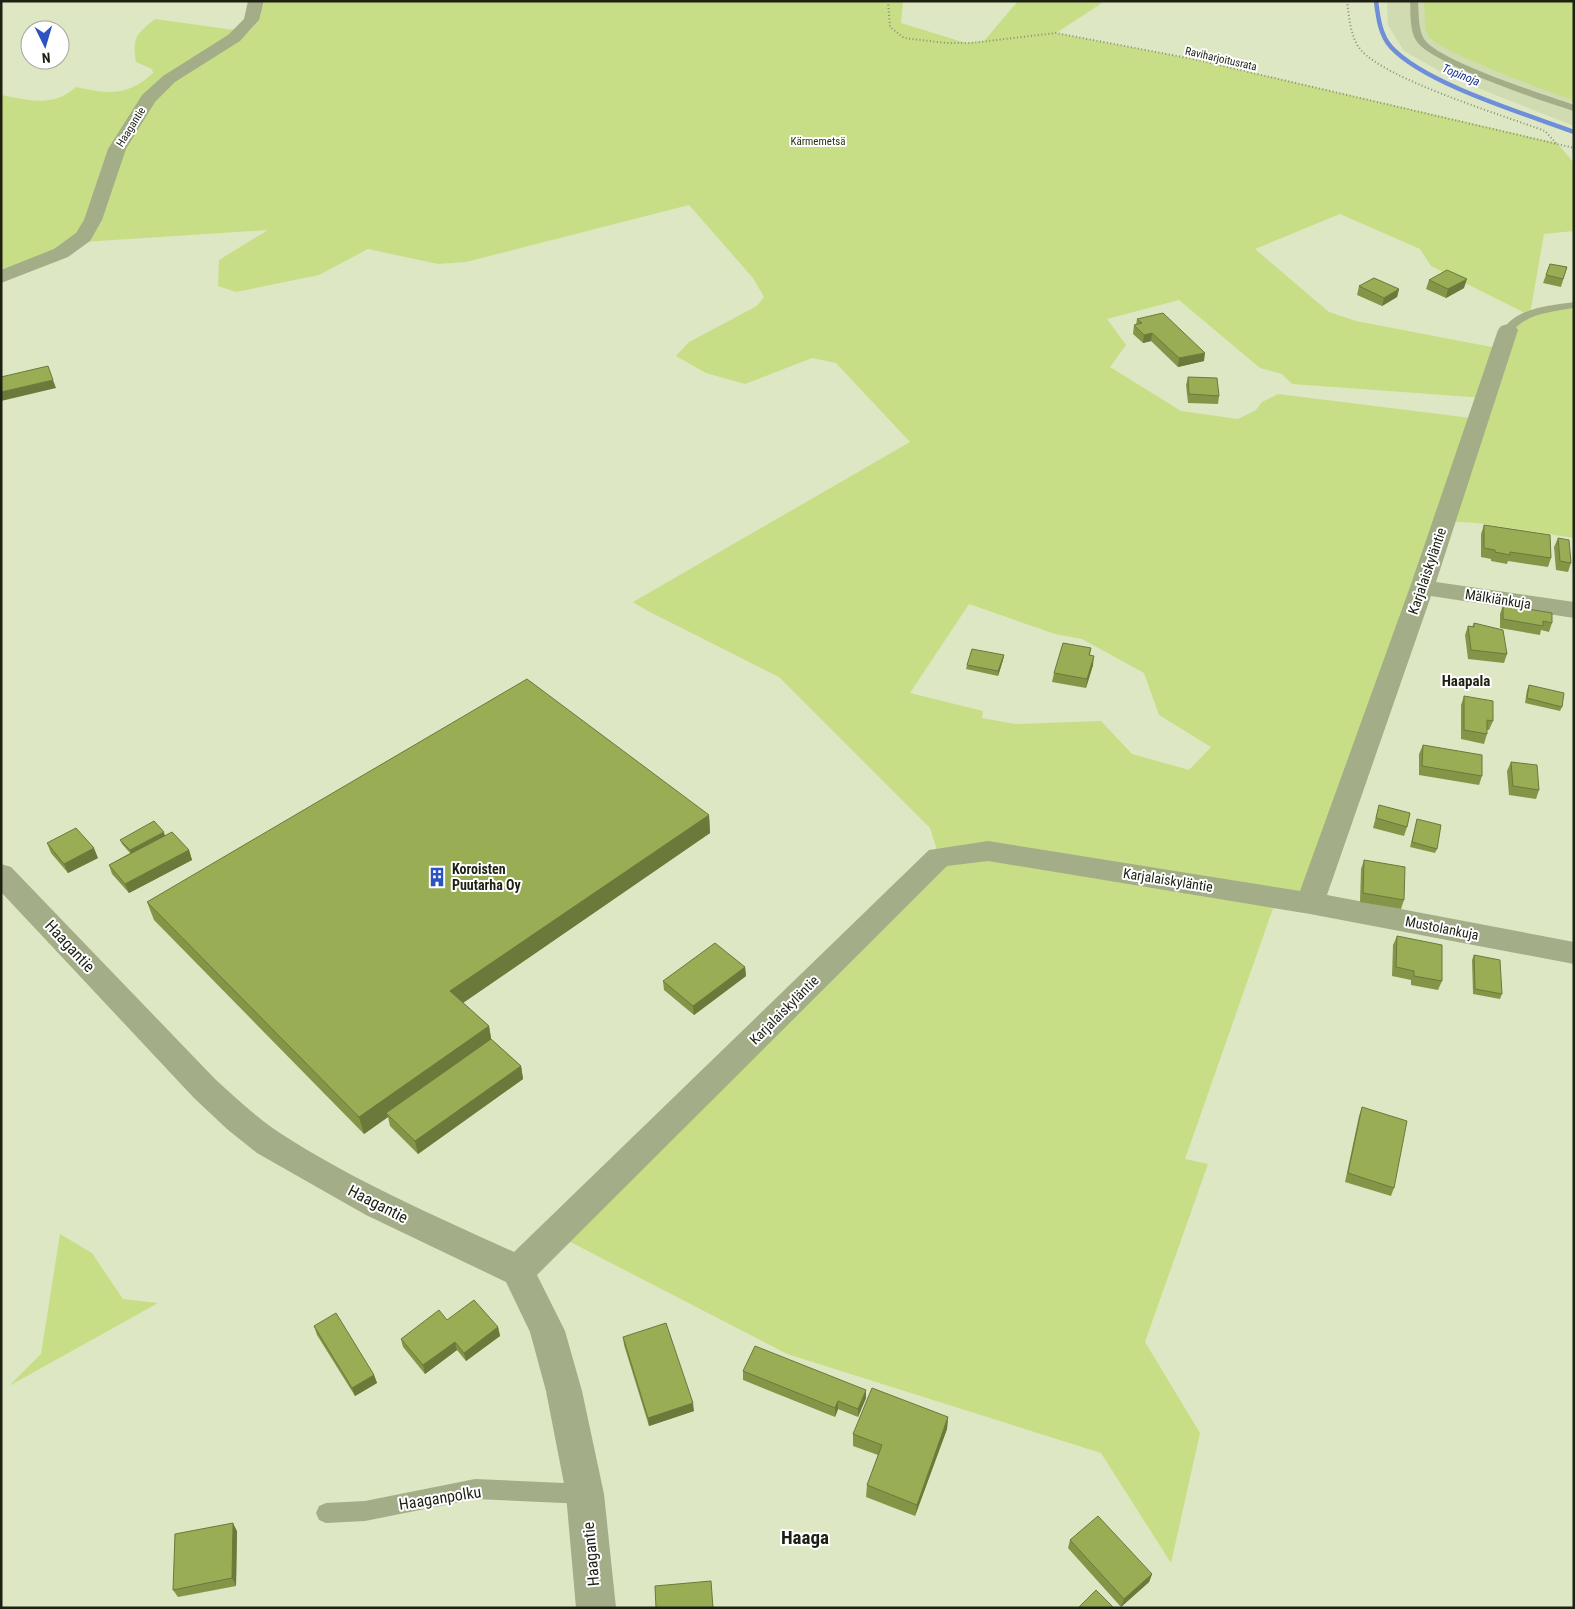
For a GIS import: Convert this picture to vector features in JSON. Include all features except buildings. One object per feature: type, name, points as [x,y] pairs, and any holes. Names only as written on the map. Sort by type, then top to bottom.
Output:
[{"type":"street","name":"Haagantie","points":[[1,277],[61,253],[83,237],[93,220],[117,148],[148,99],[169,79],[234,38],[251,20],[256,1]]},
{"type":"street","name":"Karjalaiskyläntie","points":[[518,1271],[939,857],[988,851],[1310,902],[1422,587],[1508,330]]},
{"type":"street","name":"Mälkiänkuja","points":[[1422,587],[1574,610]]},
{"type":"street","name":"Haagantie","points":[[1,874],[204,1089],[238,1120],[269,1143],[378,1206],[518,1271],[547,1331],[564,1391],[585,1494],[596,1608]]},
{"type":"street","name":"Mustolankuja","points":[[1310,902],[1574,953]]},
{"type":"lane","points":[[1414,1],[1419,38],[1428,48],[1452,61],[1574,108]]},
{"type":"lane","name":"Karjalaiskyläntie","points":[[1508,330],[1513,321],[1542,310],[1574,306]]},
{"type":"lane","name":"Haaganpolku","points":[[326,1513],[365,1511],[475,1489],[585,1494]]},
{"type":"path","name":"Raviharjoitusrata","points":[[888,1],[890,27],[904,38],[946,43],[971,43],[1056,33],[1192,60],[1574,148]]},
{"type":"path","points":[[1348,1],[1350,29],[1361,50],[1387,69],[1545,131],[1557,144]]},
{"type":"shaded area","points":[[1387,1],[1574,1],[1574,126],[1450,77],[1404,51],[1388,25]]},
{"type":"green space","name":"Kärmemetsä","points":[[265,1],[903,1],[901,23],[966,43],[984,41],[1018,1],[1091,1],[1102,3],[1056,33],[1193,59],[1557,143],[1574,163],[1574,231],[1544,234],[1530,314],[1574,305],[1574,538],[1477,523],[1445,521],[1310,903],[1277,897],[1185,1159],[1208,1164],[1145,1342],[1200,1433],[1171,1563],[1101,1453],[787,1354],[555,1234],[939,857],[930,828],[779,677],[633,602],[910,442],[836,363],[812,358],[745,384],[706,373],[676,356],[689,342],[757,306],[764,297],[753,278],[689,205],[466,262],[438,264],[368,249],[319,275],[236,292],[218,286],[219,260],[268,230],[67,243],[53,251],[1,272],[1,95],[40,101],[59,98],[76,87],[108,92],[126,90],[144,81],[153,73],[152,69],[136,62],[135,42],[143,29],[155,19],[249,32],[257,22]],"holes":[[[1340,214],[1420,249],[1431,266],[1529,315],[1508,330],[1502,349],[1356,321],[1329,312],[1255,249]],[[1179,300],[1260,368],[1282,374],[1292,384],[1485,398],[1479,419],[1278,394],[1262,402],[1256,410],[1238,419],[1181,411],[1110,367],[1126,345],[1107,319]],[[969,604],[1055,634],[1082,639],[1144,673],[1159,715],[1211,747],[1189,770],[1132,754],[1101,721],[1015,724],[982,718],[983,711],[910,693]]]},
{"type":"green space","points":[[1424,1],[1574,1],[1574,101],[1471,61],[1435,42],[1427,32]]},
{"type":"green space","points":[[60,1234],[92,1253],[123,1299],[158,1303],[9,1386],[41,1354]]},
{"type":"waterway","name":"Topinoja","points":[[1376,1],[1380,26],[1384,37],[1391,47],[1407,61],[1427,73],[1477,97],[1574,132]]},
{"type":"place","name":"Koroisten Puutarha Oy","points":[[437,877]]},
{"type":"district","name":"Haapala","points":[[1466,681]]},
{"type":"district","name":"Haaga","points":[[805,1537]]}]
